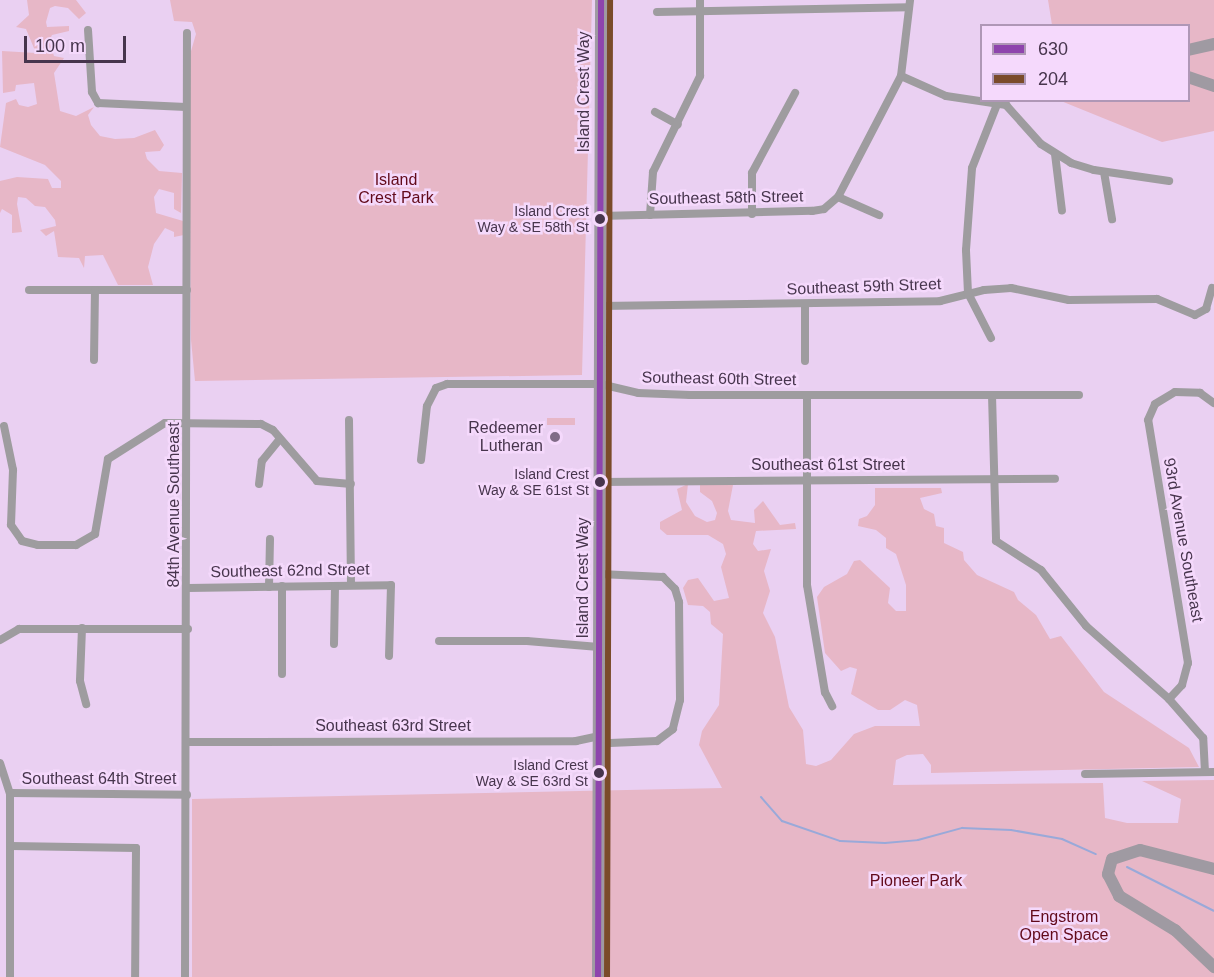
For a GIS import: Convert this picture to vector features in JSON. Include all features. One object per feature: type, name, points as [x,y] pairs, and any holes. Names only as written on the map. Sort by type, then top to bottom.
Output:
[{"type":"main road","name":"Island Crest Way","points":[[598,977],[601,0]]},
{"type":"main road","points":[[1190,50],[1214,44]]},
{"type":"main road","points":[[1190,78],[1214,86]]},
{"type":"main road","points":[[1214,868],[1140,850],[1116,855],[1108,869],[1109,881],[1119,896],[1175,930],[1214,967]]},
{"type":"street","points":[[650,215],[653,172],[700,76],[700,0]]},
{"type":"street","points":[[657,12],[910,3],[901,76],[838,197],[879,215]]},
{"type":"street","points":[[88,30],[92,92],[98,103],[186,107]]},
{"type":"street","name":"84th Avenue Southeast","points":[[185,977],[189,422],[187,33]]},
{"type":"street","points":[[901,76],[946,96],[980,100]]},
{"type":"street","points":[[752,214],[752,173],[795,93]]},
{"type":"street","points":[[991,338],[968,293],[969,184],[998,102],[1013,111],[1034,137],[1055,154],[1104,172],[1169,181]]},
{"type":"street","points":[[655,112],[678,125]]},
{"type":"street","points":[[1055,154],[1062,211]]},
{"type":"street","points":[[1104,172],[1112,219]]},
{"type":"street","name":"Southeast 58th Street","points":[[600,216],[752,214],[824,209],[838,197]]},
{"type":"street","name":"Southeast 59th Street","points":[[600,306],[940,301],[968,293],[1011,288],[1069,300],[1157,299],[1195,315],[1206,309],[1212,288]]},
{"type":"street","points":[[29,290],[187,290]]},
{"type":"street","points":[[94,360],[95,290]]},
{"type":"street","points":[[805,304],[805,361]]},
{"type":"street","name":"Southeast 60th Street","points":[[421,460],[423,418],[434,391],[440,386],[600,384],[638,393],[1079,395]]},
{"type":"street","name":"93rd Avenue Southeast","points":[[1169,699],[1182,685],[1188,663],[1148,420],[1155,404],[1164,397],[1187,390],[1214,403]]},
{"type":"street","points":[[807,395],[807,585],[825,692],[832,706]]},
{"type":"street","points":[[992,395],[994,534],[999,546],[1041,570],[1086,626],[1169,699],[1203,738],[1210,772],[1085,774]]},
{"type":"street","points":[[349,420],[351,585]]},
{"type":"street","points":[[4,426],[13,470],[10,518],[13,531],[29,543],[56,547],[83,543],[96,534],[106,464],[116,450],[158,426],[189,422],[255,423],[267,426],[318,481],[351,484]]},
{"type":"street","points":[[259,484],[262,461],[280,438]]},
{"type":"street","name":"Southeast 61st Street","points":[[600,482],[1055,479]]},
{"type":"street","points":[[269,586],[270,539]]},
{"type":"street","points":[[600,574],[657,575],[668,581],[679,602],[680,700],[673,729],[657,741],[610,743]]},
{"type":"street","name":"Southeast 62nd Street","points":[[188,588],[391,585],[389,656]]},
{"type":"street","points":[[282,586],[282,674]]},
{"type":"street","points":[[334,644],[335,586]]},
{"type":"street","points":[[1,638],[19,628],[188,629]]},
{"type":"street","points":[[82,628],[80,681],[86,704]]},
{"type":"street","points":[[439,641],[599,646]]},
{"type":"street","name":"Southeast 63rd Street","points":[[188,741],[576,741],[599,736]]},
{"type":"street","points":[[0,763],[10,794],[10,977]]},
{"type":"street","name":"Southeast 64th Street","points":[[10,794],[187,795]]},
{"type":"street","points":[[11,846],[136,848],[135,977]]},
{"type":"green space","points":[[27,0],[76,0],[86,13],[79,19],[68,8],[55,6],[50,8],[46,22],[47,27],[69,26],[69,31],[52,35],[49,41],[54,56],[64,58],[54,73],[60,111],[76,116],[94,107],[88,115],[91,125],[100,136],[115,139],[134,138],[155,130],[164,145],[160,151],[145,152],[147,159],[159,171],[182,173],[181,213],[174,209],[174,193],[159,189],[154,197],[156,213],[183,221],[184,235],[174,237],[174,232],[165,228],[154,244],[148,267],[153,285],[118,285],[103,255],[85,256],[84,268],[79,258],[58,257],[54,231],[46,236],[40,230],[56,226],[55,220],[45,207],[35,206],[26,198],[18,197],[17,204],[22,232],[12,233],[12,215],[2,209],[0,213],[0,181],[17,177],[48,179],[52,188],[61,188],[61,181],[45,165],[0,147],[6,103],[16,99],[19,105],[28,107],[37,104],[34,83],[16,85],[15,91],[3,93],[2,51],[36,53],[26,29],[16,27],[29,15]]},
{"type":"green space","name":"Island Crest Park","points":[[170,0],[592,0],[582,375],[195,381],[191,340],[189,58],[196,34],[192,22],[174,21]]},
{"type":"green space","points":[[1048,0],[1214,0],[1214,131],[1162,142],[1063,102],[1190,102],[1190,24],[1052,24]]},
{"type":"green space","points":[[547,418],[575,418],[575,425],[547,425]]},
{"type":"green space","points":[[688,484],[686,502],[695,516],[707,522],[715,520],[717,513],[712,501],[700,492],[700,485],[733,485],[728,511],[731,520],[755,523],[754,510],[763,501],[780,525],[795,523],[796,529],[756,531],[753,544],[758,551],[771,549],[764,571],[770,591],[763,613],[775,637],[789,707],[803,730],[806,764],[816,766],[831,760],[854,734],[875,726],[920,726],[917,705],[905,700],[890,710],[878,710],[851,694],[857,669],[850,667],[841,671],[825,653],[817,597],[824,587],[847,574],[854,561],[860,560],[890,588],[888,603],[896,611],[906,611],[906,585],[896,554],[886,548],[886,538],[876,530],[858,526],[859,519],[867,516],[875,505],[875,488],[941,488],[942,493],[920,498],[924,509],[934,514],[936,526],[944,528],[944,543],[963,552],[964,560],[977,575],[1014,592],[1018,600],[1036,615],[1050,639],[1061,636],[1104,692],[1189,748],[1199,767],[931,773],[931,765],[923,754],[907,755],[896,760],[893,785],[1103,783],[1105,818],[1127,823],[1178,823],[1181,799],[1142,781],[1214,780],[1214,977],[192,977],[192,799],[722,788],[699,745],[702,731],[719,705],[723,634],[711,624],[710,612],[703,606],[688,605],[683,588],[688,580],[698,578],[714,601],[729,598],[721,567],[726,554],[723,544],[708,535],[667,535],[660,529],[660,522],[682,510],[677,489]]},
{"type":"waterway","points":[[761,797],[782,821],[840,841],[885,843],[918,840],[962,828],[1011,830],[1062,839],[1096,854]]},
{"type":"waterway","points":[[1127,867],[1214,911]]},
{"type":"transit line","name":"630","points":[[598,977],[601,0]]},
{"type":"transit line","name":"204","points":[[607,977],[610,0]]},
{"type":"place","name":"Island Crest Way & SE 58th St","points":[[600,219]]},
{"type":"place","name":"Redeemer Lutheran","points":[[555,437]]},
{"type":"place","name":"Island Crest Way & SE 61st St","points":[[600,482]]},
{"type":"place","name":"Island Crest Way & SE 63rd St","points":[[599,773]]},
{"type":"park label","name":"Pioneer Park","points":[[916,881]]},
{"type":"park label","name":"Engstrom Open Space","points":[[1064,926]]}]
